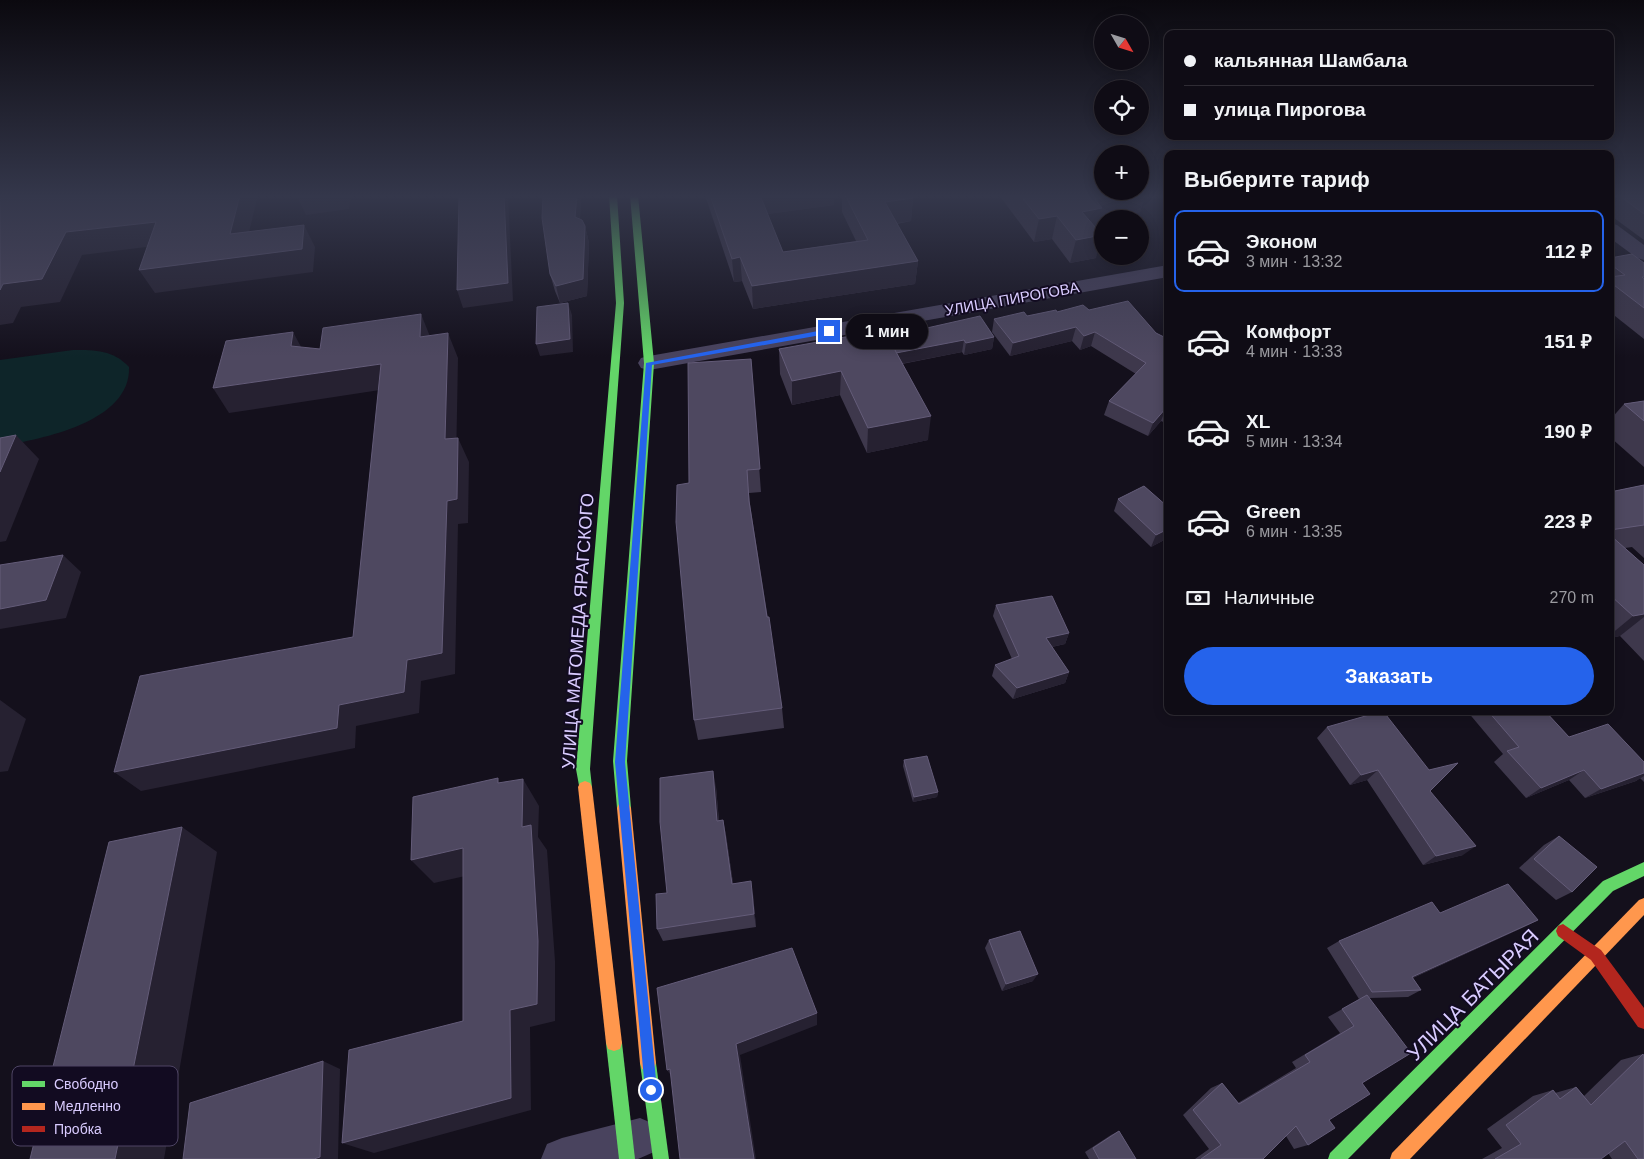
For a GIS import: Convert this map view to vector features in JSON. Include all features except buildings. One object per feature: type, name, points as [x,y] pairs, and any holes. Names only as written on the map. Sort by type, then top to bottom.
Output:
[{"type":"main road","name":"УЛИЦА МАГОМЕДА ЯРАГСКОГО","points":[[617,249],[620,303],[583,769],[643,1148]]},
{"type":"main road","points":[[638,249],[649,363],[620,762],[651,1090],[643,1148]]},
{"type":"main road","name":"УЛИЦА БАТЫРАЯ","points":[[1336,1159],[1608,886],[1644,868]]},
{"type":"main road","points":[[1398,1159],[1644,906]]},
{"type":"main road","points":[[1565,929],[1599,952],[1644,1006]]},
{"type":"main road","points":[[1599,952],[1644,1021]]},
{"type":"street","name":"УЛИЦА ПИРОГОВА","points":[[649,363],[1164,272]]},
{"type":"street","points":[[562,1159],[643,1148]]},
{"type":"green space","points":[[73,350],[104,352],[117,357],[129,367],[126,386],[116,402],[100,414],[60,432],[0,446],[0,360]]},
{"type":"traffic: fast","points":[[585,787],[583,769],[620,303],[617,249]]},
{"type":"traffic: fast","points":[[624,808],[620,761],[649,363],[639,249]]},
{"type":"traffic: fast","points":[[1336,1159],[1608,886],[1644,869]]},
{"type":"traffic: fast","points":[[614,1043],[627,1159]]},
{"type":"traffic: fast","points":[[648,1063],[661,1159]]},
{"type":"traffic: slow","points":[[585,787],[614,1043]]},
{"type":"traffic: slow","points":[[624,808],[648,1063]]},
{"type":"traffic: slow","points":[[1398,1159],[1644,905]]},
{"type":"traffic: jam","points":[[1563,931],[1596,955],[1644,1021]]},
{"type":"route","points":[[651,1090],[620,762],[649,363],[829,331]]}]
